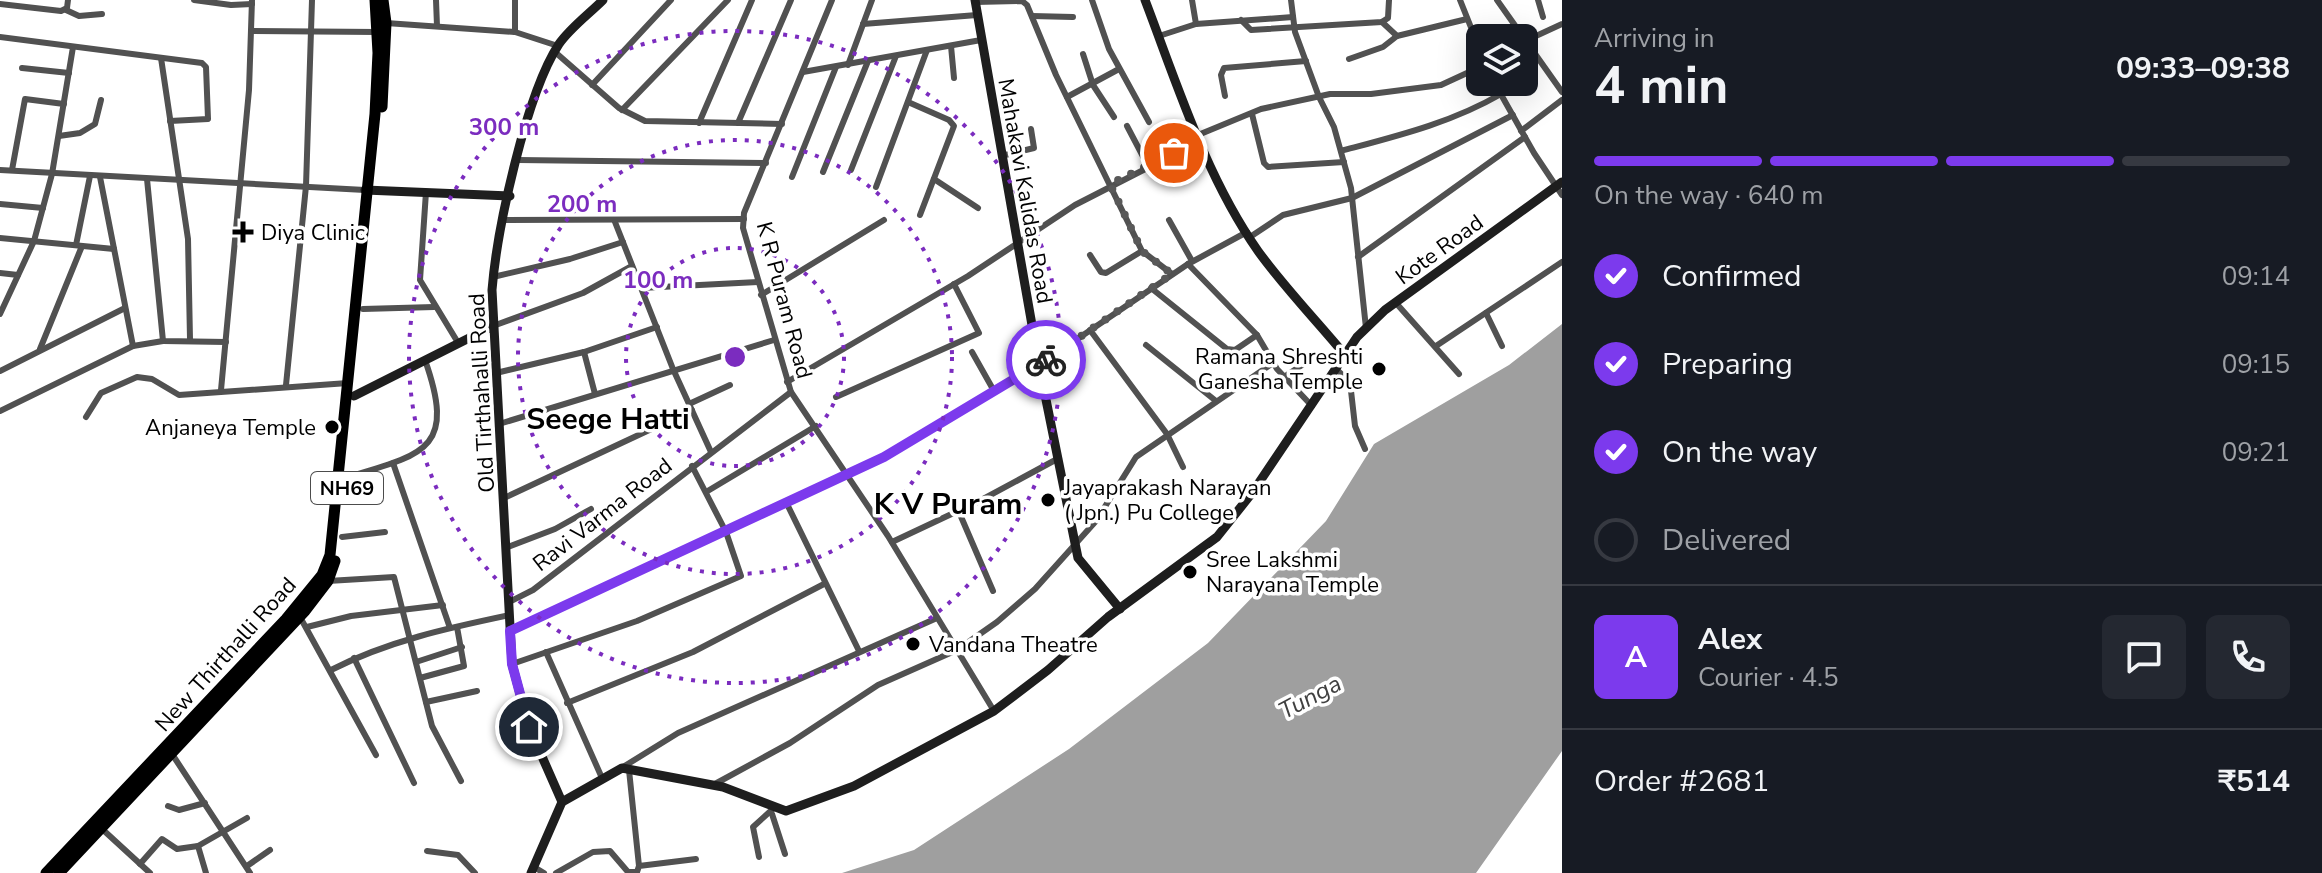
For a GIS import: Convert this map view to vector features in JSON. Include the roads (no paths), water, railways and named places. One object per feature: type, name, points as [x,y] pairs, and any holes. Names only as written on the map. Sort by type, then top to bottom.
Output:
[{"type":"highway","name":"New Thirthalli Road","points":[[56,872],[296,622],[330,555],[335,537],[369,190],[382,28],[375,0]]},
{"type":"highway","name":"NH69","points":[[382,28],[383,0]]},
{"type":"highway","name":"NH69","points":[[56,872],[296,622],[328,581],[342,537],[363,309],[369,190]]},
{"type":"street","points":[[66,10],[68,0]]},
{"type":"street","points":[[194,0],[231,5],[252,2],[253,31],[221,390]]},
{"type":"street","points":[[286,385],[306,186],[312,0]]},
{"type":"street","points":[[436,0],[437,26]]},
{"type":"street","points":[[515,0],[515,32]]},
{"type":"street","name":"Old Tirthahalli Road","points":[[562,802],[529,727],[512,664],[508,547],[493,326],[493,277],[503,220],[539,89],[556,49],[602,0]]},
{"type":"street","points":[[592,85],[671,0]]},
{"type":"street","points":[[622,110],[728,0]]},
{"type":"street","points":[[699,123],[752,0]]},
{"type":"street","points":[[738,123],[791,0]]},
{"type":"street","name":"K R Puram Road","points":[[832,0],[744,219],[758,282],[791,392],[892,542],[994,711]]},
{"type":"street","points":[[848,65],[872,0]]},
{"type":"street","points":[[1092,0],[1101,32],[1149,122]]},
{"type":"street","points":[[1145,0],[1199,138],[1248,234],[1345,355]]},
{"type":"street","points":[[1192,0],[1196,24]]},
{"type":"street","points":[[1291,0],[1295,29],[1319,97],[1334,127],[1344,162],[1352,198],[1366,328]]},
{"type":"street","points":[[1241,20],[1251,30],[1382,22],[1388,18],[1389,0]]},
{"type":"street","points":[[1460,0],[1469,24]]},
{"type":"street","points":[[1497,0],[1513,24]]},
{"type":"street","points":[[1538,0],[1543,17]]},
{"type":"street","points":[[975,1],[1022,1],[1032,16],[1067,97],[1142,251],[1172,274]]},
{"type":"street","name":"Mahakavi Kalidas Road","points":[[975,1],[1039,365],[1078,558],[1120,609]]},
{"type":"street","points":[[0,4],[66,10],[79,16],[102,14]]},
{"type":"street","points":[[863,24],[977,15]]},
{"type":"street","points":[[1032,16],[1073,17]]},
{"type":"street","points":[[1159,36],[1196,24],[1293,17]]},
{"type":"street","points":[[1349,59],[1383,47],[1397,36],[1467,19]]},
{"type":"street","points":[[1382,22],[1397,36]]},
{"type":"street","points":[[1538,35],[1562,24]]},
{"type":"street","points":[[253,31],[437,26],[515,32],[556,49],[622,110],[645,121],[782,124]]},
{"type":"street","points":[[0,37],[202,63],[206,67],[208,119],[170,121]]},
{"type":"street","points":[[803,72],[981,40]]},
{"type":"street","points":[[951,46],[954,78]]},
{"type":"street","points":[[1,310],[34,241],[52,174],[73,47]]},
{"type":"street","points":[[876,187],[927,50]]},
{"type":"street","points":[[1083,54],[1093,85],[1114,117]]},
{"type":"street","points":[[851,170],[896,56]]},
{"type":"street","points":[[161,58],[188,239],[190,339]]},
{"type":"street","points":[[1538,59],[1562,92]]},
{"type":"street","points":[[823,172],[868,61]]},
{"type":"street","points":[[1225,96],[1221,75],[1224,68],[1306,61]]},
{"type":"street","points":[[792,177],[836,67]]},
{"type":"street","points":[[22,68],[69,73]]},
{"type":"street","points":[[1067,97],[1119,69]]},
{"type":"street","points":[[787,382],[954,284],[1110,184],[1199,138],[1252,114],[1319,97],[1441,85],[1466,73]]},
{"type":"street","points":[[1341,151],[1439,124],[1497,96]]},
{"type":"street","points":[[1502,96],[1523,134],[1560,187]]},
{"type":"street","points":[[12,170],[25,99],[64,104]]},
{"type":"street","points":[[59,136],[87,130],[100,116],[101,100]]},
{"type":"street","points":[[1358,257],[1523,134],[1562,100]]},
{"type":"street","points":[[908,102],[953,122],[920,215]]},
{"type":"street","points":[[1252,114],[1264,163],[1268,167],[1344,162]]},
{"type":"street","points":[[510,631],[849,475],[1039,365],[1190,262],[1283,215],[1352,198],[1513,115]]},
{"type":"street","points":[[1127,126],[1148,166]]},
{"type":"street","points":[[1001,156],[1034,148],[1031,129]]},
{"type":"street","points":[[518,160],[766,163]]},
{"type":"street","points":[[0,170],[510,196]]},
{"type":"street","points":[[40,349],[79,246],[90,176]]},
{"type":"street","points":[[100,177],[133,346]]},
{"type":"street","points":[[147,179],[163,341]]},
{"type":"street","points":[[934,179],[978,208]]},
{"type":"street","name":"Kote Road","points":[[774,810],[801,807],[854,786],[994,711],[1120,609],[1217,537],[1252,493],[1366,328],[1396,303],[1560,187]]},
{"type":"street","points":[[426,192],[420,280],[457,341]]},
{"type":"street","points":[[0,204],[43,208]]},
{"type":"street","points":[[503,220],[615,222],[744,219]]},
{"type":"street","points":[[761,295],[884,220]]},
{"type":"street","points":[[1169,220],[1190,262],[1257,335],[1273,363],[1312,406]]},
{"type":"street","points":[[615,222],[673,369],[711,452]]},
{"type":"street","points":[[0,238],[114,249]]},
{"type":"street","points":[[493,277],[557,263],[623,242]]},
{"type":"street","points":[[1090,255],[1101,272],[1106,273],[1142,251]]},
{"type":"street","points":[[1436,346],[1562,262]]},
{"type":"street","points":[[354,396],[457,341],[583,293],[632,266]]},
{"type":"street","points":[[0,273],[18,275]]},
{"type":"street","points":[[641,288],[758,282]]},
{"type":"street","points":[[836,397],[979,333],[954,284]]},
{"type":"street","points":[[1151,288],[1227,349],[1235,350],[1257,335]]},
{"type":"street","points":[[1396,303],[1459,374]]},
{"type":"street","points":[[363,309],[434,307]]},
{"type":"street","points":[[0,371],[125,308]]},
{"type":"street","points":[[1486,313],[1502,346]]},
{"type":"street","points":[[496,373],[584,352],[657,327]]},
{"type":"street","points":[[1090,330],[1167,434],[1183,467]]},
{"type":"street","points":[[0,411],[133,346],[190,339],[226,342]]},
{"type":"street","points":[[499,424],[774,340]]},
{"type":"street","points":[[1146,345],[1216,401]]},
{"type":"street","points":[[584,352],[595,394]]},
{"type":"street","points":[[972,352],[994,391]]},
{"type":"street","points":[[1284,377],[1314,357]]},
{"type":"street","points":[[348,477],[393,463],[424,448],[438,423],[440,409],[425,360]]},
{"type":"street","points":[[713,785],[790,743],[878,685],[957,650],[997,622],[1035,589],[1096,521],[1136,457],[1273,363]]},
{"type":"street","points":[[1337,370],[1350,382],[1355,426],[1365,449]]},
{"type":"street","points":[[86,417],[101,393],[137,377],[152,379],[179,395],[348,383]]},
{"type":"street","points":[[504,498],[730,385]]},
{"type":"street","name":"Ravi Varma Road","points":[[509,602],[544,582],[791,392]]},
{"type":"street","points":[[706,492],[816,426]]},
{"type":"street","points":[[892,542],[1059,458]]},
{"type":"street","points":[[393,463],[443,605],[462,647],[462,667],[420,678]]},
{"type":"street","points":[[512,664],[637,621],[739,578],[742,573],[726,532],[692,466]]},
{"type":"street","points":[[787,504],[859,651]]},
{"type":"street","points":[[508,547],[555,529],[591,509]]},
{"type":"street","points":[[960,510],[959,515],[993,591]]},
{"type":"street","points":[[342,537],[385,532]]},
{"type":"street","points":[[328,581],[390,575],[404,610],[435,735],[461,781]]},
{"type":"street","points":[[567,703],[693,652],[824,584]]},
{"type":"street","points":[[376,755],[331,670],[296,622],[443,605]]},
{"type":"street","points":[[331,670],[354,658],[410,638],[510,615]]},
{"type":"street","points":[[544,873],[533,870],[562,802],[602,778],[626,769],[678,733],[937,618]]},
{"type":"street","points":[[416,662],[462,647]]},
{"type":"street","points":[[546,652],[602,778]]},
{"type":"street","points":[[354,658],[414,783]]},
{"type":"street","points":[[426,702],[477,691]]},
{"type":"street","points":[[172,754],[248,869],[270,850]]},
{"type":"street","points":[[626,769],[713,785],[774,810]]},
{"type":"street","points":[[556,873],[593,852],[603,850],[615,856],[625,872],[637,872],[639,866],[626,769]]},
{"type":"street","points":[[168,806],[179,810],[205,803]]},
{"type":"street","points":[[774,810],[785,854]]},
{"type":"street","points":[[759,857],[753,827],[774,810]]},
{"type":"street","points":[[140,864],[162,839],[177,849],[198,846],[247,818]]},
{"type":"street","points":[[101,828],[150,873]]},
{"type":"street","points":[[198,846],[206,873]]},
{"type":"street","points":[[427,851],[458,855],[474,873]]},
{"type":"street","points":[[639,866],[696,859]]},
{"type":"water","name":"Tunga","points":[[1562,324],[1562,751],[1476,873],[842,873],[914,850],[1069,749],[1208,643],[1326,521],[1374,444],[1509,365]]},
{"type":"place","name":"Diya Clinic","points":[[243,232]]},
{"type":"place","name":"Ramana Shreshti Ganesha Temple","points":[[1379,369]]},
{"type":"place","name":"Anjaneya Temple","points":[[332,427]]},
{"type":"place","name":"Jayaprakash Narayan ( Jpn.) Pu College","points":[[1048,500]]},
{"type":"place","name":"Sree Lakshmi Narayana Temple","points":[[1190,572]]},
{"type":"place","name":"Vandana Theatre","points":[[913,644]]},
{"type":"district","name":"Seege Hatti","points":[[608,419]]},
{"type":"district","name":"K V Puram","points":[[948,504]]}]
